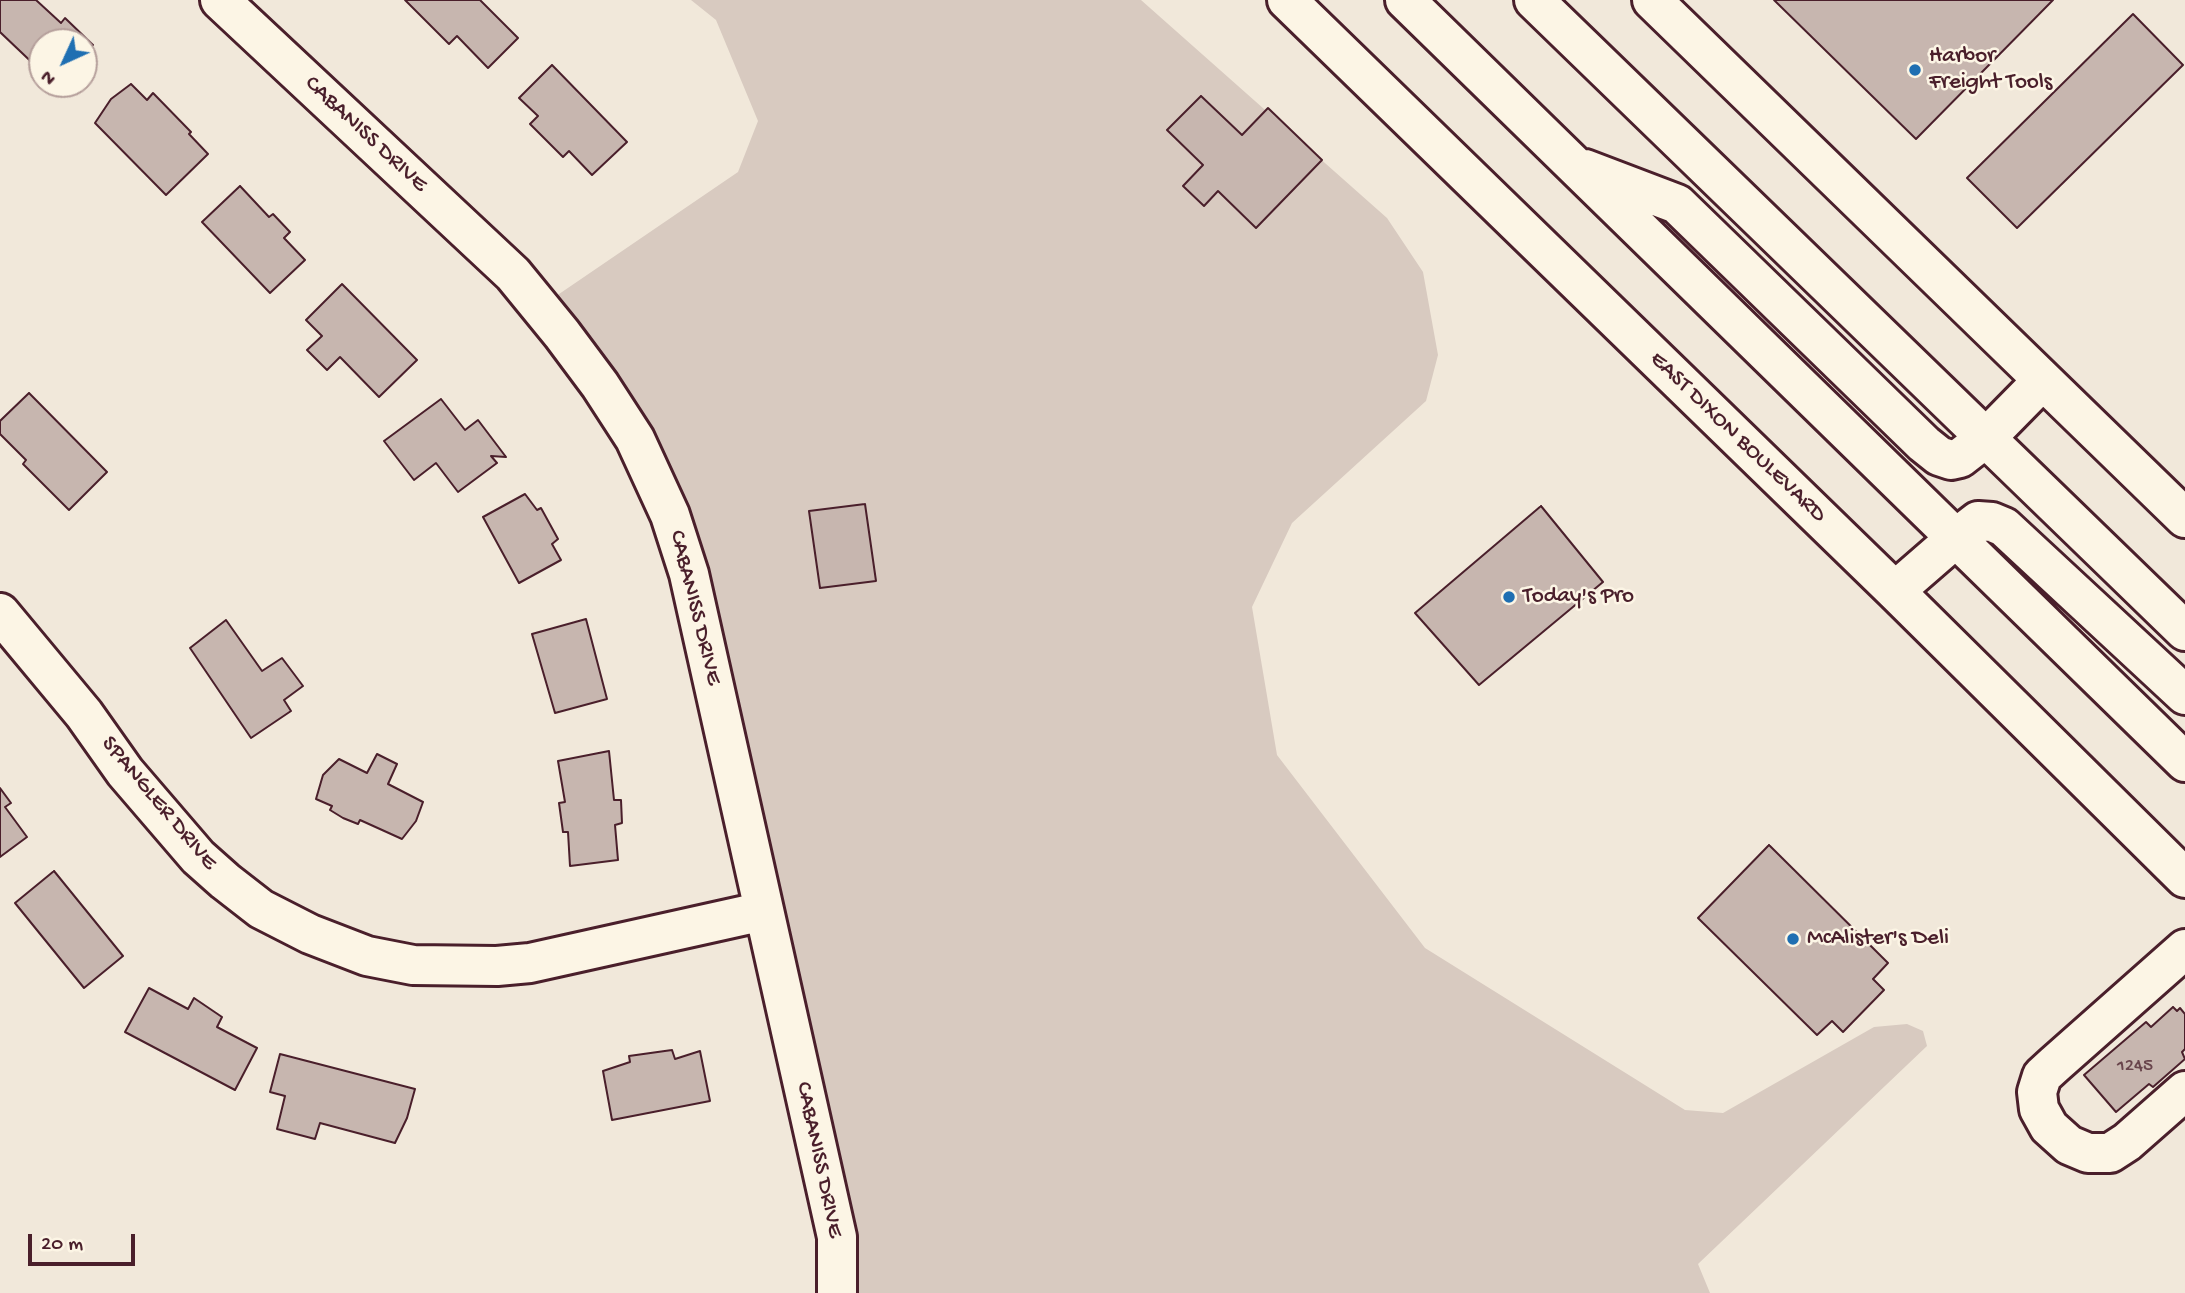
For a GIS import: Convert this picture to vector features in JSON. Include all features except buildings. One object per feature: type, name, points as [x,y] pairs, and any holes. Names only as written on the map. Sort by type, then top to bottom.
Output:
[{"type":"main road","name":"CABANISS DRIVE","points":[[220,0],[513,274],[578,354],[635,439],[670,515],[689,574],[837,1237],[837,1293]]},
{"type":"main road","name":"EAST DIXON BOULEVARD","points":[[1287,0],[1895,591],[2185,878]]},
{"type":"main road","points":[[1405,0],[2185,762]]},
{"type":"main road","points":[[1534,0],[2185,631]]},
{"type":"main road","points":[[1668,5],[2185,518]]},
{"type":"main road","points":[[1570,163],[1677,204],[1939,456],[1951,460],[1960,458],[1987,438],[2043,380]]},
{"type":"main road","points":[[1895,591],[1978,521],[1992,522],[2004,527],[2185,695]]},
{"type":"main road","name":"SPANGLER DRIVE","points":[[0,613],[84,714],[125,772],[198,857],[261,909],[310,934],[368,956],[413,965],[497,966],[530,963],[764,911]]},
{"type":"main road","points":[[2183,956],[2042,1076],[2037,1092],[2039,1109],[2049,1127],[2069,1145],[2088,1153],[2110,1153],[2127,1142],[2185,1091]]},
{"type":"shaded area","points":[[691,0],[1141,0],[1387,218],[1423,272],[1438,355],[1426,401],[1292,523],[1252,607],[1277,755],[1425,948],[1685,1110],[1723,1113],[1874,1027],[1907,1024],[1923,1031],[1927,1046],[1698,1264],[1710,1293],[837,1293],[689,574],[540,307],[738,172],[758,121],[716,20]]},
{"type":"place","name":"Harbor Freight Tools","points":[[1915,70]]},
{"type":"place","name":"Today's Pro","points":[[1509,597]]},
{"type":"place","name":"McAlister's Deli","points":[[1793,939]]}]
